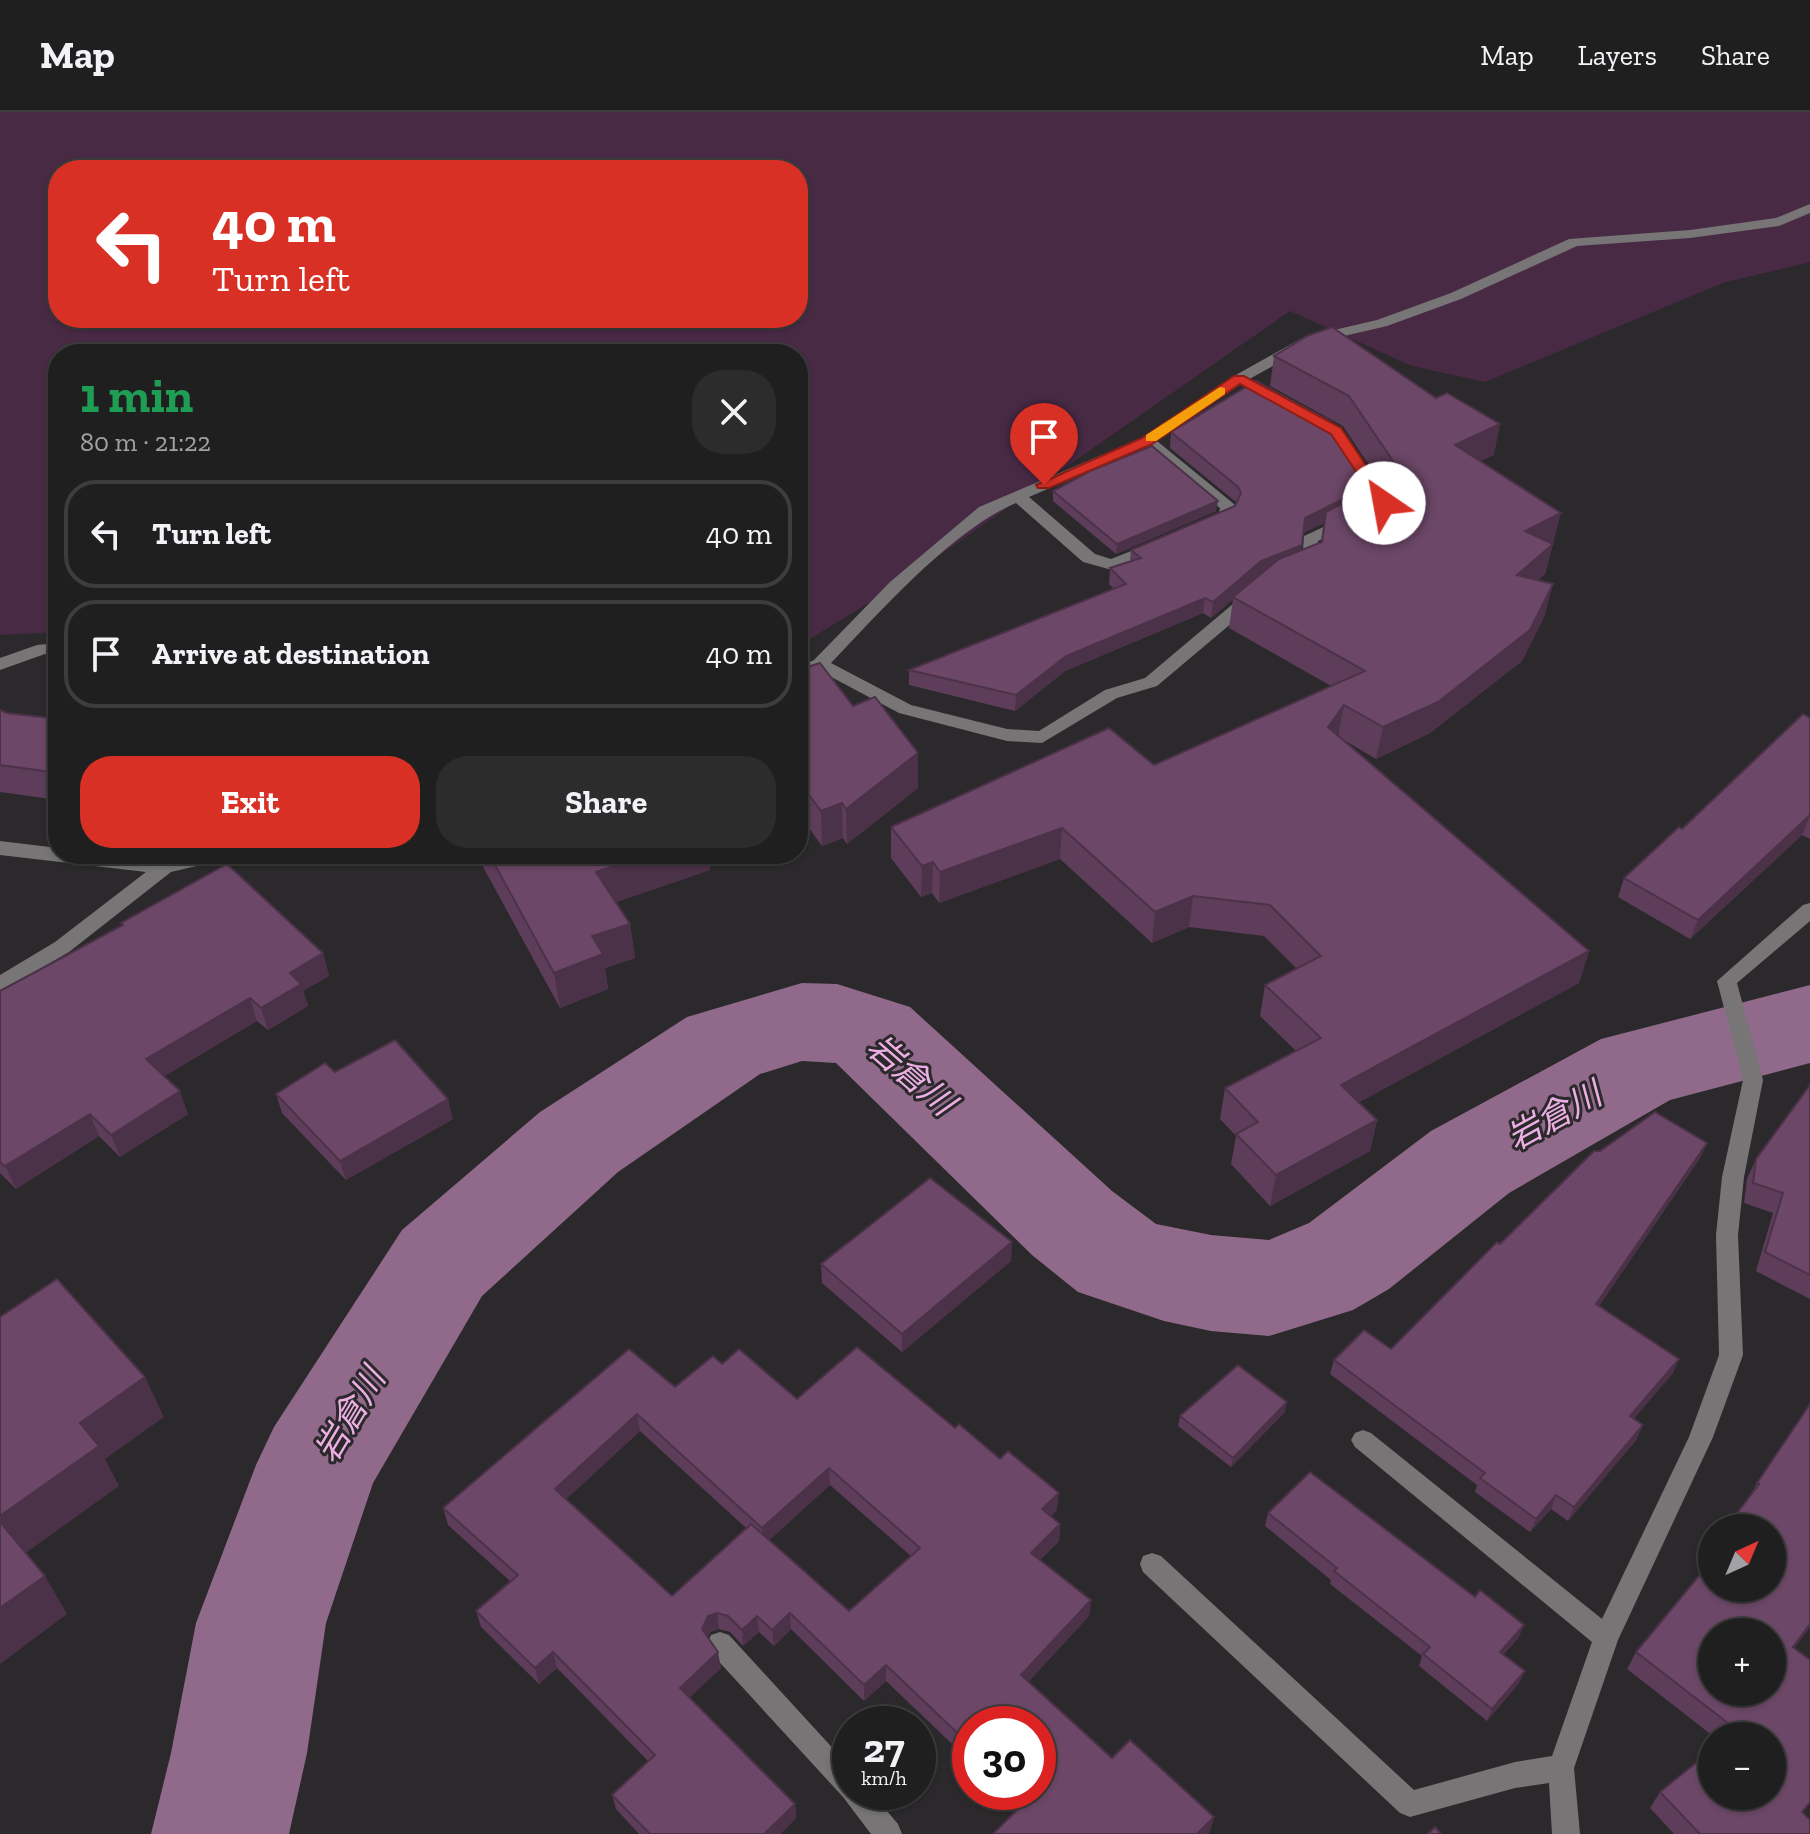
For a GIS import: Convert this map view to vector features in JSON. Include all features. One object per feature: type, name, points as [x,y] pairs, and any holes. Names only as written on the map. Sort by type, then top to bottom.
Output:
[{"type":"street","points":[[808,669],[820,664],[896,586],[985,510],[1147,441],[1309,340],[1382,323],[1427,307],[1574,242],[1690,234],[1779,222],[1810,208]]},
{"type":"street","points":[[1147,441],[1228,507],[1226,516],[1198,528]]},
{"type":"street","points":[[1018,496],[1089,558],[1112,565],[1169,540]]},
{"type":"street","points":[[820,664],[905,709],[1007,735],[1042,737],[1111,694],[1151,682],[1274,580],[1310,566],[1310,539],[1359,515]]},
{"type":"street","points":[[0,664],[48,649]]},
{"type":"street","points":[[0,848],[48,854]]},
{"type":"street","points":[[139,864],[165,867],[178,864]]},
{"type":"street","points":[[0,985],[62,947],[165,867]]},
{"type":"street","points":[[1566,1834],[1561,1768],[1606,1638],[1701,1437],[1731,1355],[1727,1235],[1733,1177],[1753,1080],[1727,981],[1810,910]]},
{"type":"street","points":[[1363,1440],[1606,1638]]},
{"type":"street","points":[[1152,1564],[1410,1804],[1515,1775],[1561,1768]]},
{"type":"street","points":[[720,1644],[832,1767]]},
{"type":"street","points":[[869,1810],[888,1834]]},
{"type":"shaded area","points":[[0,112],[1810,112],[1810,262],[1723,283],[1485,382],[1412,366],[1290,311],[882,595],[808,640],[808,344],[48,344],[48,633],[0,635]]},
{"type":"building","points":[[1332,327],[1436,398],[1447,393],[1500,424],[1455,445],[1561,513],[1525,531],[1553,544],[1517,575],[1553,584],[1530,630],[1438,702],[1383,727],[1344,705],[1328,727],[1589,951],[1341,1085],[1377,1120],[1276,1175],[1236,1134],[1258,1122],[1225,1088],[1321,1038],[1265,985],[1321,956],[1270,905],[1193,896],[1155,912],[1062,828],[940,872],[933,862],[922,866],[891,827],[1109,728],[1154,765],[1365,671],[1233,597],[1279,559],[1322,542],[1326,512],[1401,473],[1349,396],[1274,356],[1307,336]]},
{"type":"building","points":[[1256,381],[1330,421],[1373,484],[1305,518],[1302,545],[1261,561],[1213,602],[1205,598],[1066,656],[1016,695],[909,670],[1126,584],[1110,568],[1141,558],[1131,550],[1235,506],[1241,493],[1238,487],[1171,432]]},
{"type":"building","points":[[1152,446],[1218,501],[1117,544],[1053,491],[1090,471]]},
{"type":"building","points":[[820,663],[853,706],[875,697],[918,753],[846,809],[842,803],[821,811],[808,793],[808,667]]},
{"type":"building","points":[[0,710],[48,718],[48,772],[0,765]]},
{"type":"building","points":[[1803,714],[1810,718],[1810,815],[1698,920],[1624,878],[1679,827],[1682,829]]},
{"type":"building","points":[[227,864],[323,953],[290,973],[301,984],[261,1008],[250,998],[146,1059],[180,1091],[111,1135],[90,1114],[5,1166],[0,1162],[0,991],[123,925],[121,923]]},
{"type":"building","points":[[494,864],[620,864],[596,872],[630,924],[592,936],[603,954],[554,973]]},
{"type":"building","points":[[395,1040],[448,1099],[340,1161],[276,1094],[325,1063],[335,1072]]},
{"type":"building","points":[[1810,1085],[1810,1275],[1765,1252],[1783,1193],[1753,1183],[1756,1159]]},
{"type":"building","points":[[1655,1112],[1707,1143],[1596,1304],[1679,1359],[1630,1416],[1643,1425],[1574,1507],[1556,1495],[1536,1519],[1480,1478],[1485,1473],[1334,1360],[1364,1330],[1391,1349],[1497,1242],[1500,1244],[1594,1151],[1600,1151]]},
{"type":"building","points":[[930,1178],[1012,1242],[902,1334],[821,1264]]},
{"type":"building","points":[[57,1279],[145,1377],[80,1423],[99,1446],[0,1516],[0,1317]]},
{"type":"building","points":[[857,1347],[955,1428],[959,1424],[1000,1459],[1008,1451],[1059,1493],[1042,1509],[1060,1524],[1031,1553],[1091,1600],[1021,1675],[1055,1706],[952,1706],[952,1728],[936,1713],[936,1706],[929,1706],[886,1665],[864,1685],[790,1613],[772,1630],[757,1616],[742,1630],[728,1616],[717,1613],[708,1616],[702,1629],[718,1652],[680,1688],[795,1804],[764,1834],[650,1834],[612,1795],[655,1755],[553,1652],[535,1668],[476,1611],[518,1575],[443,1508],[629,1349],[675,1387],[713,1356],[722,1364],[739,1349],[797,1399]],"holes":[[[637,1414],[762,1528],[829,1468],[920,1548],[849,1611],[751,1524],[672,1596],[555,1489]]]},
{"type":"building","points":[[1238,1365],[1287,1402],[1233,1458],[1180,1416]]},
{"type":"building","points":[[1810,1404],[1810,1624],[1793,1647],[1810,1660],[1810,1802],[1802,1812],[1810,1820],[1810,1834],[1700,1834],[1660,1792],[1698,1761],[1698,1810],[1786,1810],[1786,1722],[1727,1722],[1706,1706],[1786,1706],[1786,1618],[1698,1618],[1698,1700],[1636,1652],[1698,1577],[1698,1602],[1786,1602],[1786,1514],[1736,1514]]},
{"type":"building","points":[[1310,1472],[1475,1597],[1480,1590],[1524,1625],[1500,1652],[1525,1671],[1492,1709],[1423,1654],[1430,1647],[1334,1571],[1337,1568],[1268,1513]]},
{"type":"building","points":[[0,1522],[45,1576],[0,1608]]},
{"type":"building","points":[[1056,1707],[1112,1758],[1130,1740],[1214,1817],[1197,1834],[993,1834],[1017,1810],[1056,1810]]},
{"type":"building","points":[[1435,1827],[1441,1834],[1428,1834]]},
{"type":"waterway","name":"岩倉川","points":[[220,1834],[239,1753],[261,1623],[318,1465],[442,1263],[579,1142],[724,1045],[802,1022],[837,1023],[873,1035],[1072,1223],[1118,1259],[1164,1274],[1211,1283],[1269,1288],[1312,1276],[1349,1256],[1470,1162],[1639,1068],[1810,1024]]},
{"type":"slow traffic","points":[[1151,438],[1220,391]]},
{"type":"route","points":[[1044,485],[1147,441],[1239,379],[1336,431],[1384,503]]}]
